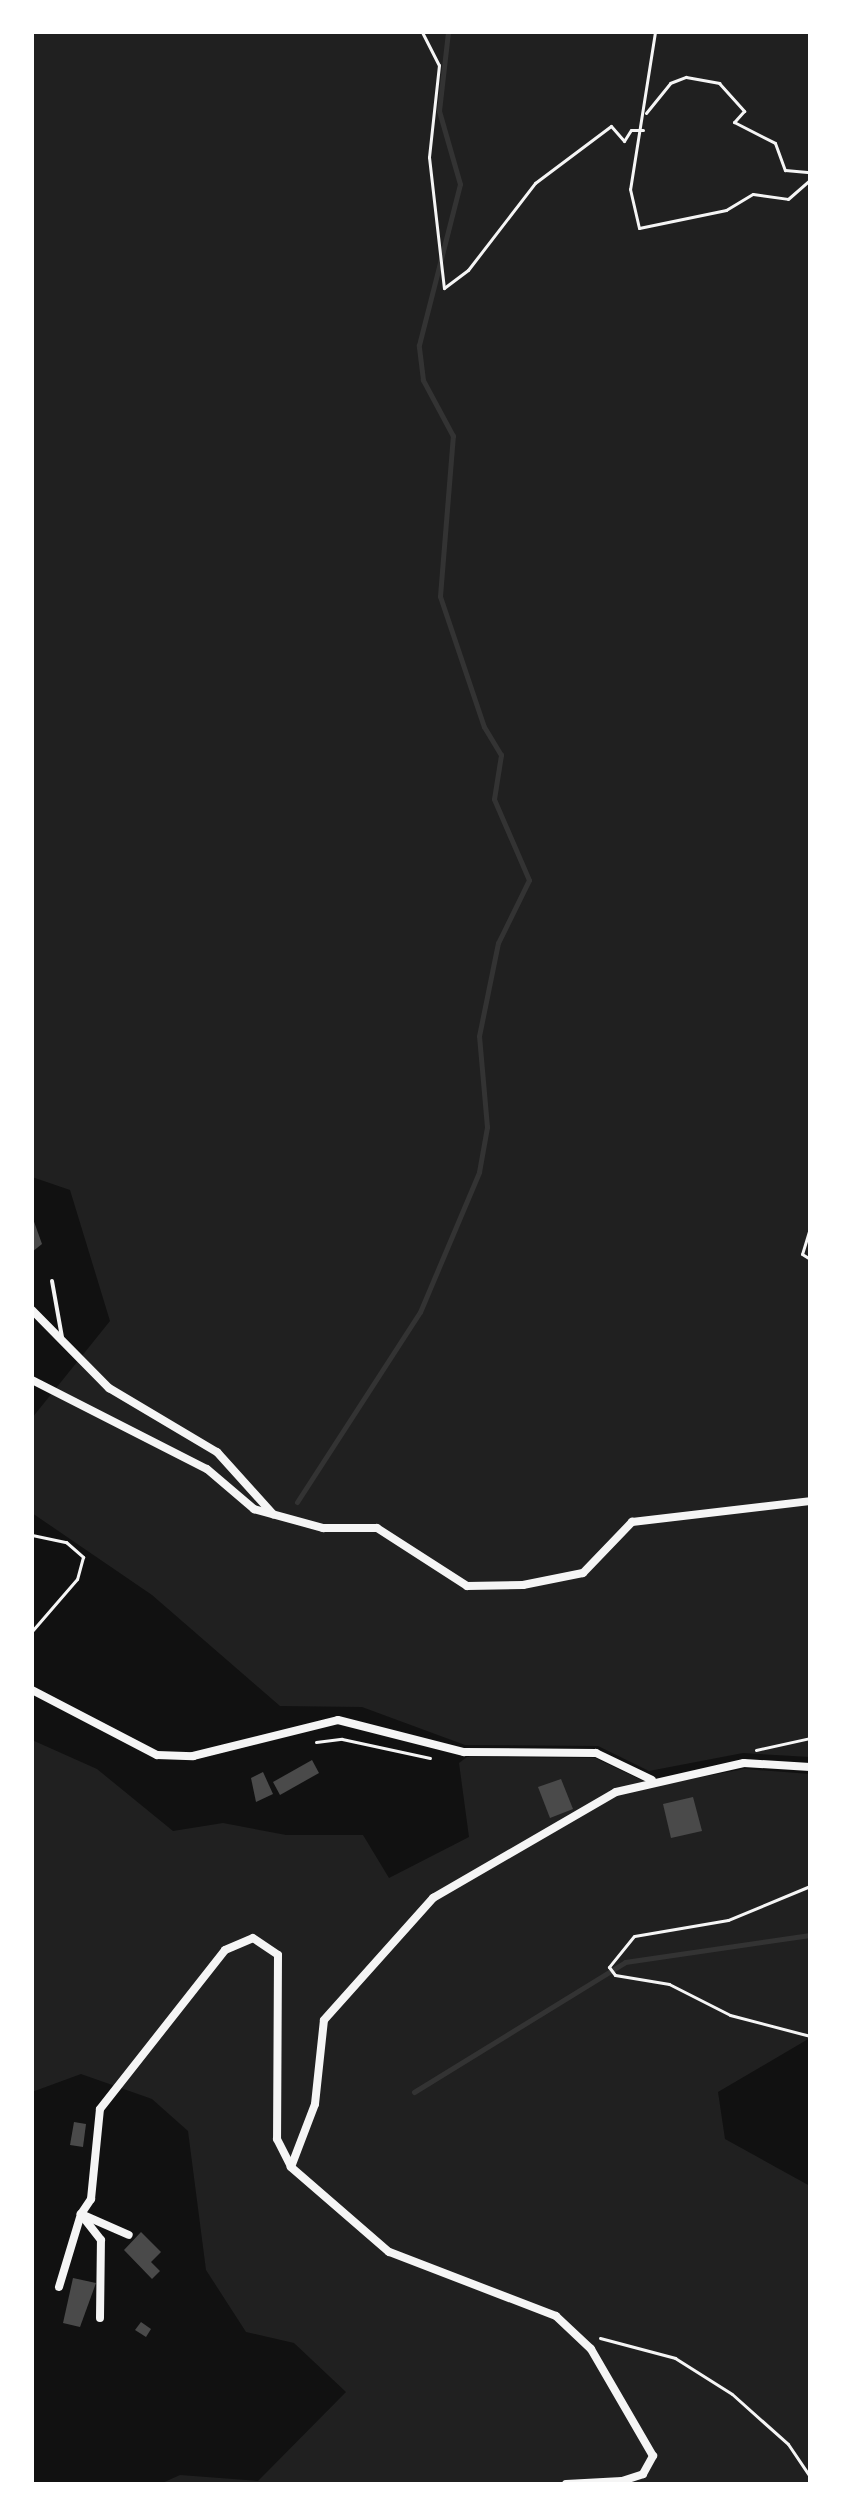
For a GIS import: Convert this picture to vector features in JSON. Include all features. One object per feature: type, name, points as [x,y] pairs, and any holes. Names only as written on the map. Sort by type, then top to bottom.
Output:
[{"type":"street","points":[[32,1310],[109,1388],[217,1452],[274,1515]]},
{"type":"street","points":[[32,1380],[207,1469],[254,1509],[323,1528],[377,1528],[467,1586],[523,1585],[583,1573],[632,1522],[810,1501]]},
{"type":"street","points":[[32,1690],[157,1755],[193,1756],[338,1720],[464,1752],[596,1753],[652,1780]]},
{"type":"street","points":[[291,2167],[315,2104],[324,2020],[352,1983],[433,1898],[501,1852],[652,1780],[739,1763],[810,1767]]},
{"type":"street","points":[[59,2287],[81,2214],[91,2199],[100,2109],[225,1950],[253,1938],[278,1955],[277,2139],[291,2167],[389,2252],[482,2282],[556,2316],[578,2337],[608,2390],[632,2410],[653,2456],[643,2474],[622,2481],[566,2484]]},
{"type":"street","points":[[81,2214],[129,2235]]},
{"type":"street","points":[[81,2214],[101,2240],[100,2318]]},
{"type":"lane","points":[[52,1281],[63,1344]]},
{"type":"path","points":[[422,32],[439,65],[429,157],[444,288],[468,270],[535,183],[611,126],[624,141],[631,130],[643,130]]},
{"type":"path","points":[[655,32],[643,130],[630,189],[639,228],[726,210],[753,194],[788,199],[810,180]]},
{"type":"path","points":[[644,116],[670,83],[686,77],[719,83],[744,111],[734,122],[775,143],[785,170],[810,172]]},
{"type":"path","points":[[810,1228],[802,1254],[810,1259]]},
{"type":"path","points":[[32,1535],[66,1542],[83,1557],[77,1579],[32,1631]]},
{"type":"path","points":[[739,1763],[761,1746],[810,1738]]},
{"type":"path","points":[[810,1886],[728,1920],[634,1936],[609,1967],[615,1975],[669,1984],[730,2015],[810,2036]]},
{"type":"path","points":[[578,2337],[618,2338],[675,2358],[743,2404],[788,2444],[810,2477]]},
{"type":"shaded area","points":[[32,32],[810,32],[810,1757],[743,1753],[649,1771],[598,1746],[465,1745],[362,1707],[280,1706],[152,1595],[32,1513],[32,1418],[110,1321],[70,1190],[32,1177]]},
{"type":"shaded area","points":[[32,1740],[97,1769],[173,1831],[223,1823],[286,1835],[363,1835],[389,1878],[469,1837],[459,1763],[467,1757],[595,1758],[654,1786],[744,1769],[810,1774],[810,2038],[718,2092],[725,2139],[810,2186],[810,2484],[160,2484],[180,2475],[258,2481],[346,2392],[294,2343],[246,2332],[206,2270],[188,2131],[152,2099],[81,2074],[32,2092]]},
{"type":"building","points":[[32,1216],[42,1244],[32,1252]]},
{"type":"building","points":[[312,1760],[319,1773],[280,1795],[273,1782]]},
{"type":"building","points":[[263,1772],[273,1794],[256,1802],[251,1778]]},
{"type":"building","points":[[561,1779],[573,1809],[550,1818],[538,1787]]},
{"type":"building","points":[[693,1797],[702,1831],[671,1838],[663,1804]]},
{"type":"building","points":[[74,2122],[86,2124],[83,2147],[70,2145]]},
{"type":"building","points":[[141,2232],[161,2252],[151,2262],[160,2271],[152,2279],[124,2250]]},
{"type":"building","points":[[73,2278],[96,2283],[80,2327],[63,2323]]},
{"type":"building","points":[[141,2322],[151,2329],[146,2337],[135,2330]]},
{"type":"waterway","points":[[297,1502],[420,1312],[479,1172],[487,1127],[479,1036],[498,943],[529,880],[494,799],[501,755],[484,727],[440,596],[453,436],[423,380],[419,345],[460,184],[439,111],[448,32]]},
{"type":"waterway","points":[[414,2092],[625,1962],[810,1935]]}]
